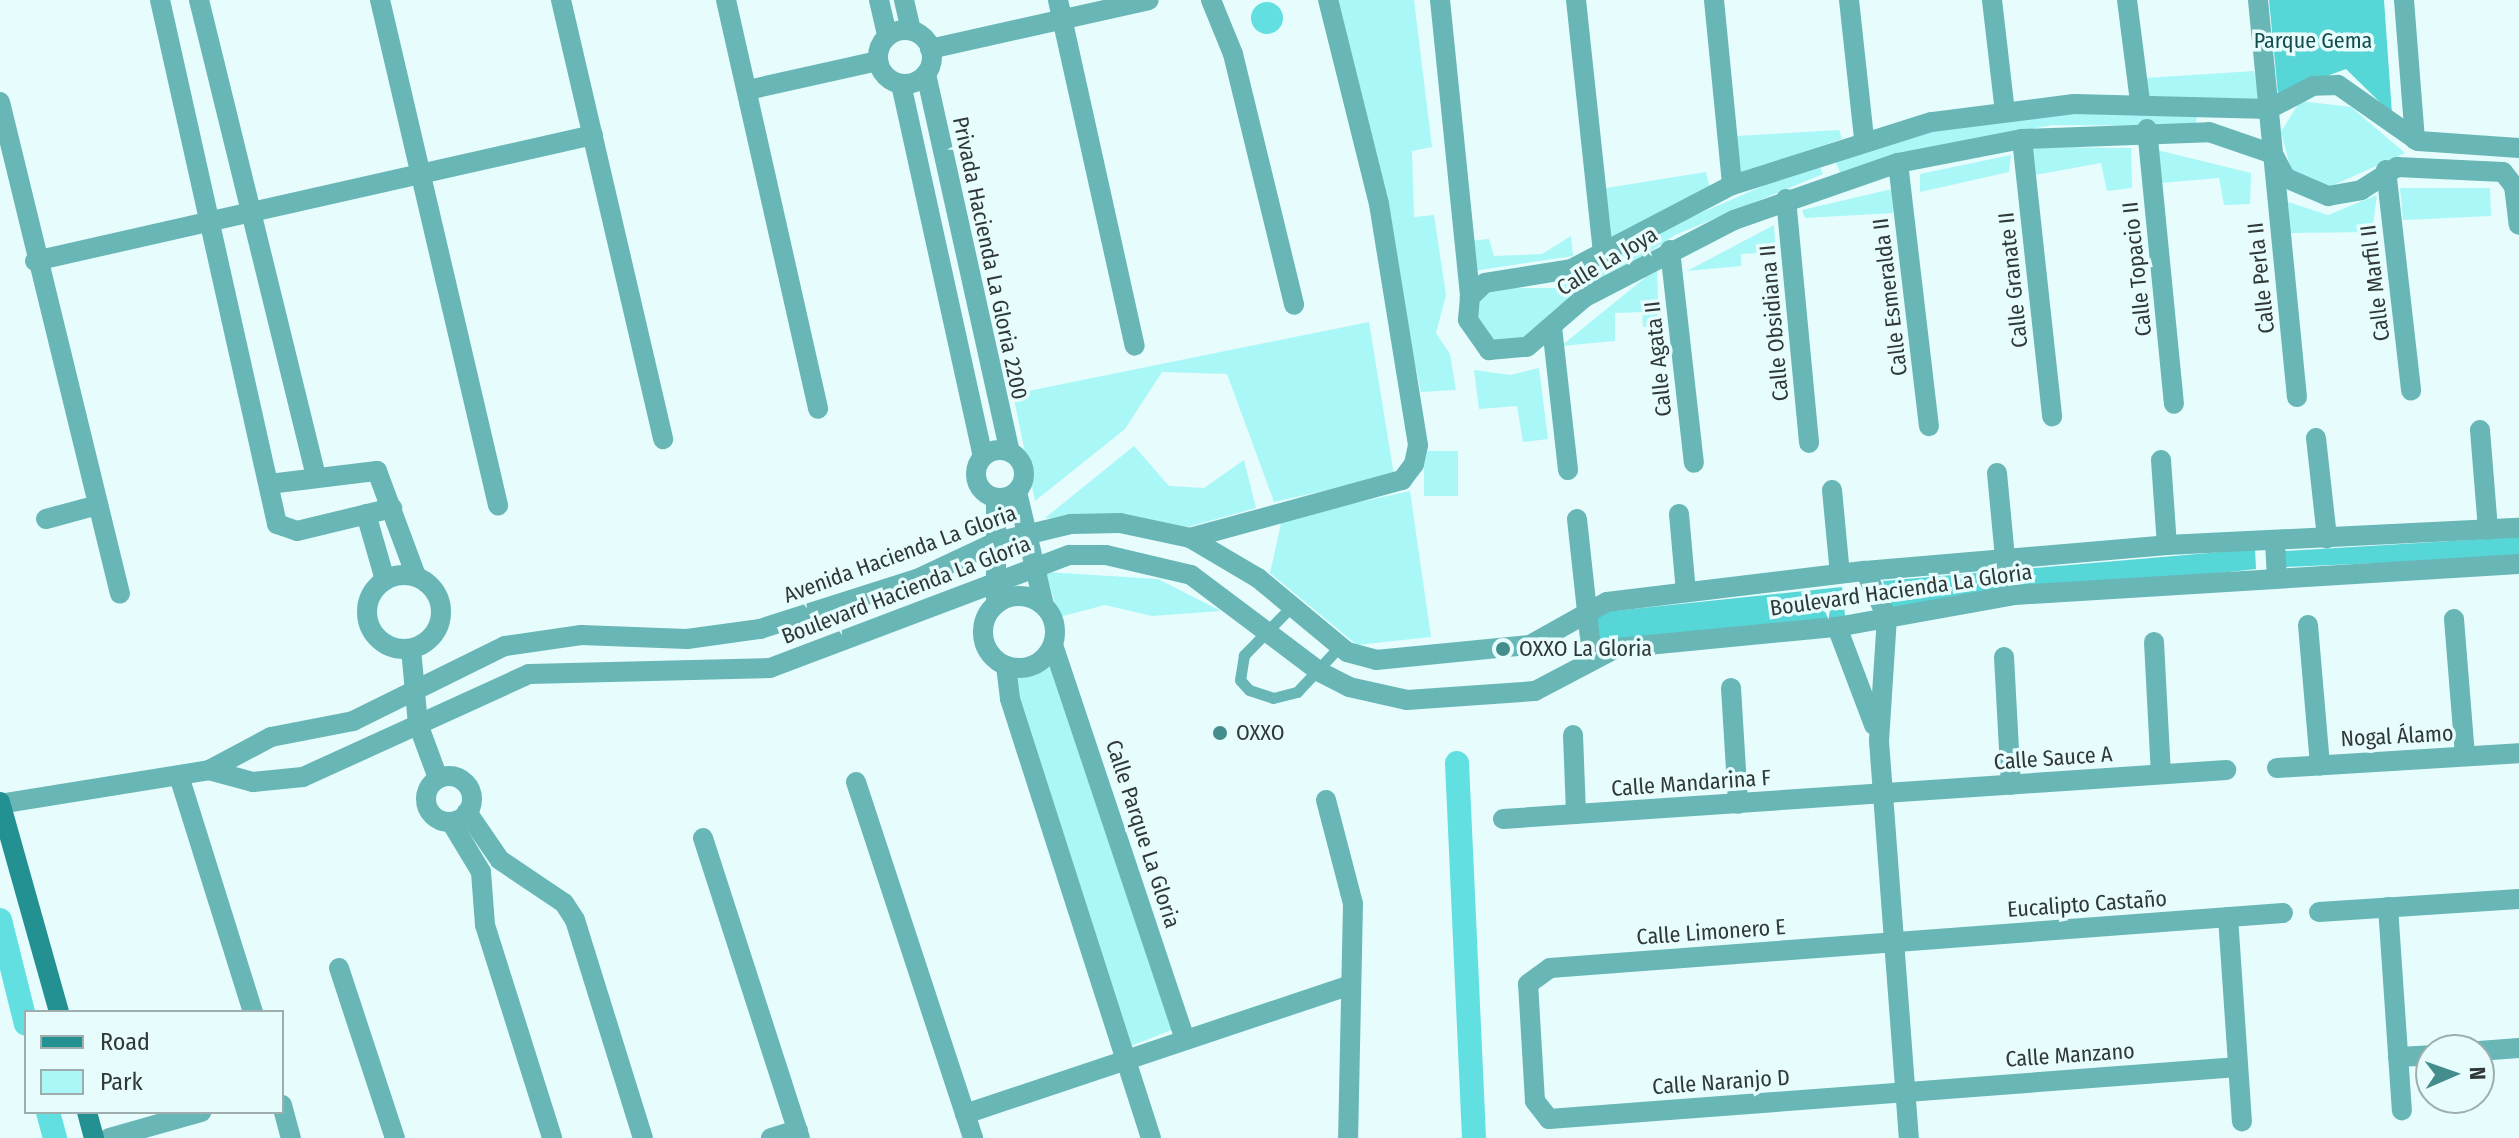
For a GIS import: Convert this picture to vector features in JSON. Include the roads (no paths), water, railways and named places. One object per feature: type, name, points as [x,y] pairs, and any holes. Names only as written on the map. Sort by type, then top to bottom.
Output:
[{"type":"main road","points":[[0,803],[58,1010]]},
{"type":"main road","points":[[88,1114],[94,1138]]},
{"type":"street","points":[[160,0],[269,484],[285,531],[392,508]]},
{"type":"street","points":[[199,0],[316,476]]},
{"type":"street","points":[[380,0],[498,505]]},
{"type":"street","points":[[561,0],[663,439]]},
{"type":"street","points":[[726,0],[818,409]]},
{"type":"street","points":[[878,61],[887,36],[879,0]]},
{"type":"street","points":[[904,0],[911,30],[930,49]]},
{"type":"street","points":[[930,49],[1060,9],[1149,0]]},
{"type":"street","points":[[1211,0],[1233,54],[1294,305]]},
{"type":"street","points":[[1190,538],[1402,480],[1414,464],[1418,445],[1379,204],[1328,0]]},
{"type":"street","points":[[1440,0],[1470,297]]},
{"type":"street","points":[[1576,0],[1603,251]]},
{"type":"street","points":[[1714,0],[1732,185]]},
{"type":"street","points":[[1849,0],[1864,139]]},
{"type":"street","points":[[1992,0],[2005,112]]},
{"type":"street","points":[[2127,0],[2140,102]]},
{"type":"street","name":"Calle Perla II","points":[[2258,0],[2297,397]]},
{"type":"street","points":[[2404,0],[2415,140]]},
{"type":"street","points":[[1060,9],[1135,346]]},
{"type":"street","points":[[887,36],[911,30]]},
{"type":"street","points":[[901,84],[926,74],[930,49]]},
{"type":"street","points":[[748,90],[878,61]]},
{"type":"street","points":[[878,61],[901,84],[983,456],[976,481],[996,498],[996,604],[982,630],[985,645],[1006,666],[1010,699],[1123,1062],[1151,1138]]},
{"type":"street","name":"Privada Hacienda La Gloria 2200","points":[[926,74],[1010,452]]},
{"type":"street","points":[[2269,109],[2313,86],[2338,85],[2415,140],[2519,148]]},
{"type":"street","points":[[0,102],[35,261],[120,594]]},
{"type":"street","name":"Calle La Joya","points":[[2269,109],[2140,102],[2005,112],[1864,139],[1732,185],[1557,272],[1500,277],[1470,297],[1473,335],[1489,350],[1527,347],[1585,297],[1670,250],[1786,199],[1898,163],[2022,139],[2147,129],[2209,132],[2273,154]]},
{"type":"street","points":[[2209,132],[2210,106]]},
{"type":"street","name":"Calle Topacio II","points":[[2147,129],[2174,404]]},
{"type":"street","points":[[35,261],[593,135]]},
{"type":"street","name":"Calle Granate II","points":[[2022,139],[2052,416]]},
{"type":"street","points":[[1825,151],[1835,181]]},
{"type":"street","points":[[2273,154],[2286,178],[2328,196],[2361,190],[2386,170],[2503,172],[2514,186],[2519,225]]},
{"type":"street","name":"Calle Esmeralda II","points":[[1898,163],[1929,426]]},
{"type":"street","name":"Calle Marfil II","points":[[2386,170],[2411,391]]},
{"type":"street","name":"Calle Obsidiana II","points":[[1786,199],[1809,443]]},
{"type":"street","name":"Calle Agata II","points":[[1670,250],[1694,463]]},
{"type":"street","points":[[1552,327],[1568,470]]},
{"type":"street","points":[[2480,430],[2488,530]]},
{"type":"street","points":[[2316,438],[2327,538]]},
{"type":"street","points":[[983,456],[1010,452],[1024,470],[1017,492],[1044,605],[1054,624],[1053,645],[1034,665],[1006,666]]},
{"type":"street","points":[[2161,460],[2167,545]]},
{"type":"street","points":[[269,484],[373,469],[392,508],[416,576],[442,608],[433,635],[411,649],[395,648],[372,631],[368,602],[385,580],[416,576]]},
{"type":"street","points":[[1997,473],[2005,557]]},
{"type":"street","points":[[1832,490],[1840,574]]},
{"type":"street","points":[[996,498],[1017,492]]},
{"type":"street","points":[[46,519],[98,505]]},
{"type":"street","points":[[366,514],[385,580]]},
{"type":"street","points":[[1679,514],[1686,592]]},
{"type":"street","points":[[1577,519],[1592,657]]},
{"type":"street","name":"Avenida Hacienda La Gloria","points":[[209,770],[271,737],[353,721],[482,655],[525,642],[581,635],[687,639],[760,629],[917,579],[996,542],[1026,532],[1120,523],[1190,538],[1292,606],[1340,646],[1376,660],[1530,645],[1586,611]]},
{"type":"street","name":"Boulevard Hacienda La Gloria","points":[[1586,611],[1686,592],[2005,557],[2167,545],[2519,528]]},
{"type":"street","points":[[2275,541],[2277,574]]},
{"type":"street","name":"Boulevard Hacienda La Gloria","points":[[0,803],[209,770],[253,782],[303,777],[529,674],[770,668],[1034,565],[1106,555],[1157,564],[1191,575],[1268,628],[1320,672],[1349,687],[1407,700],[1513,694],[1566,679],[1592,657],[1617,648],[1837,627],[2015,595],[2277,574],[2519,564]]},
{"type":"street","points":[[1865,571],[1887,617],[1879,741],[1909,1138]]},
{"type":"street","points":[[996,604],[1015,596],[1044,605]]},
{"type":"street","points":[[2454,619],[2465,756]]},
{"type":"street","points":[[2308,625],[2320,765]]},
{"type":"street","points":[[1837,627],[1860,673],[1879,741]]},
{"type":"street","points":[[2154,642],[2161,774]]},
{"type":"street","name":"Calle Parque La Gloria","points":[[1053,645],[1185,1039]]},
{"type":"street","points":[[411,649],[412,692],[418,724],[438,778],[426,803],[436,818],[459,817],[500,860],[564,903],[575,920],[643,1138]]},
{"type":"street","points":[[2004,657],[2011,785]]},
{"type":"street","points":[[1731,688],[1738,804]]},
{"type":"street","points":[[1573,735],[1576,814]]},
{"type":"street","name":"Nogal Álamo","points":[[2277,768],[2519,753]]},
{"type":"street","name":"Calle Sauce A","points":[[1883,795],[2226,770]]},
{"type":"street","points":[[179,776],[252,1010]]},
{"type":"street","points":[[438,778],[464,781],[471,795],[459,817]]},
{"type":"street","points":[[856,782],[973,1138]]},
{"type":"street","name":"Calle Mandarina F","points":[[1503,819],[1883,795]]},
{"type":"street","points":[[1326,800],[1352,885],[1348,1138]]},
{"type":"street","points":[[459,817],[481,872],[485,925],[552,1138]]},
{"type":"street","points":[[703,838],[799,1134],[771,1138]]},
{"type":"street","points":[[481,872],[500,860]]},
{"type":"street","points":[[2319,912],[2519,899]]},
{"type":"street","points":[[2388,907],[2402,1111]]},
{"type":"street","name":"Eucalipto Castaño","points":[[1894,942],[2283,913]]},
{"type":"street","points":[[2228,917],[2242,1122]]},
{"type":"street","name":"Calle Limonero E","points":[[1542,1115],[1527,994],[1534,975],[1894,942]]},
{"type":"street","points":[[339,968],[395,1138]]},
{"type":"street","points":[[965,1114],[1350,985]]},
{"type":"street","points":[[2495,1050],[2519,1048]]},
{"type":"street","points":[[2398,1057],[2415,1056]]},
{"type":"street","name":"Calle Manzano","points":[[1905,1091],[2238,1067]]},
{"type":"street","name":"Calle Naranjo D","points":[[1542,1115],[1905,1091]]},
{"type":"street","points":[[284,1112],[291,1138]]},
{"type":"street","points":[[109,1138],[194,1114]]},
{"type":"lane","points":[[1292,606],[1268,628],[1240,668],[1249,690],[1284,696],[1320,672],[1340,646]]},
{"type":"waterway","points":[[1457,763],[1474,1138]]},
{"type":"waterway","points":[[0,920],[24,1016]]},
{"type":"waterway","points":[[49,1114],[55,1138]]},
{"type":"place","name":"OXXO La Gloria","points":[[1503,649]]},
{"type":"place","name":"OXXO","points":[[1220,733]]},
{"type":"park label","name":"Parque Gema","points":[[2313,41]]}]
